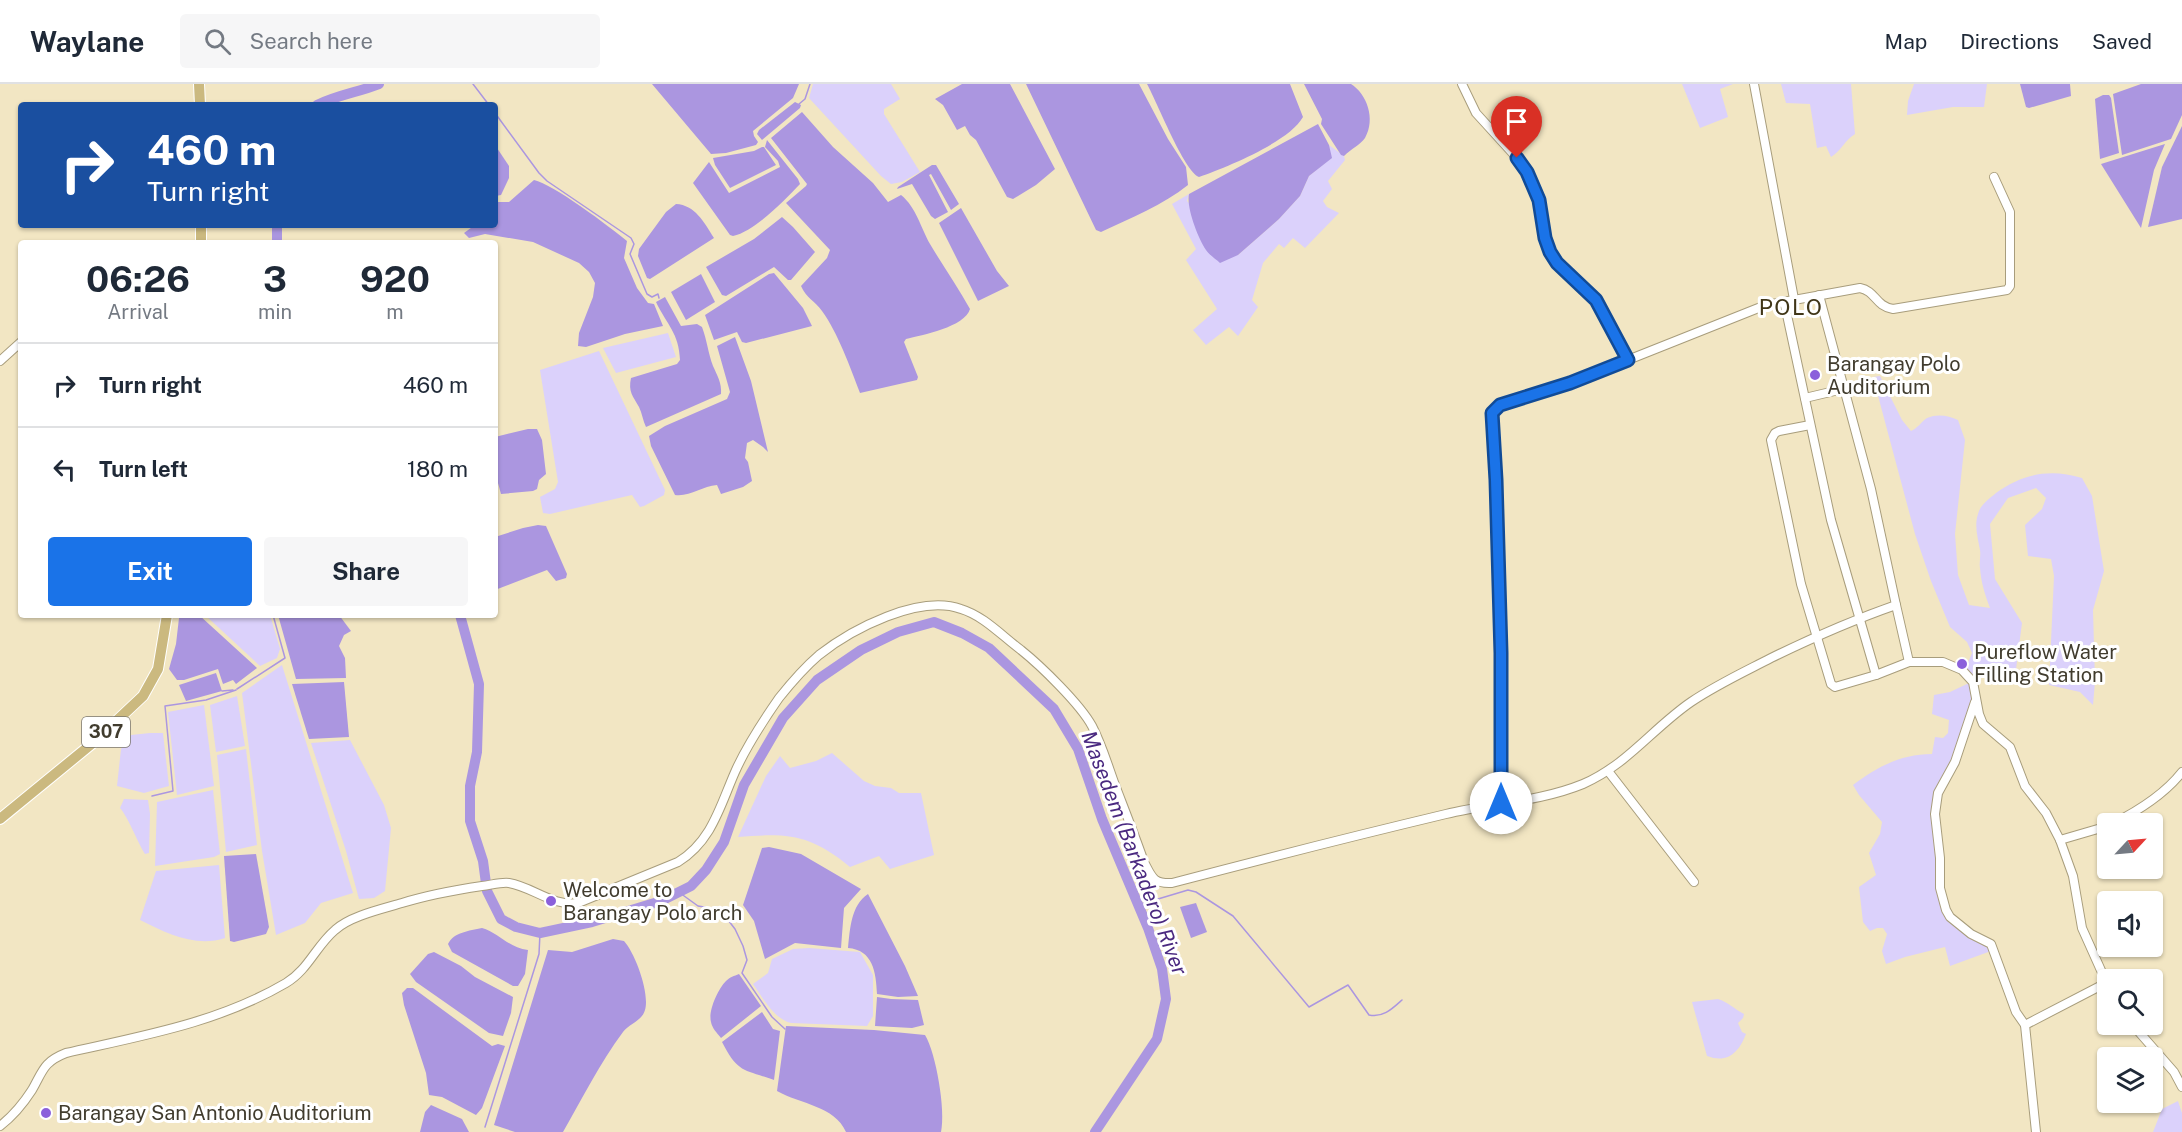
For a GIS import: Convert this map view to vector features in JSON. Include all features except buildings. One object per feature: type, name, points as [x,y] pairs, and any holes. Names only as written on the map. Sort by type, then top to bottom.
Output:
[{"type":"main road","points":[[199,84],[200,102]]},
{"type":"main road","name":"307","points":[[0,819],[94,742],[143,696],[158,669],[166,618]]},
{"type":"street","points":[[1461,84],[1476,113],[1527,172],[1539,200],[1545,238],[1553,258],[1596,300],[1628,360]]},
{"type":"street","points":[[1754,84],[1794,299]]},
{"type":"street","points":[[1501,803],[1501,653],[1492,413],[1500,405],[1570,383],[1735,316],[1784,301],[1860,288],[1866,289],[1879,304],[1893,309],[2007,290],[2010,286],[2010,212],[1994,177]]},
{"type":"street","points":[[1819,295],[1874,500],[1909,662]]},
{"type":"street","points":[[1784,301],[1831,520],[1876,675]]},
{"type":"street","points":[[0,361],[18,345]]},
{"type":"street","points":[[1805,398],[1843,389]]},
{"type":"street","points":[[1810,425],[1779,431],[1771,440],[1801,584],[1833,686],[1876,675],[1909,662],[1943,662],[1957,667],[1973,681],[1983,724],[2010,747],[2025,786],[2046,813],[2060,840],[2073,876],[2082,928],[2100,969]]},
{"type":"street","points":[[0,1126],[21,1106],[44,1066],[55,1057],[152,1035],[214,1016],[285,983],[300,972],[335,930],[346,923],[404,902],[506,883],[564,904],[571,904],[665,870],[689,856],[702,842],[716,820],[747,749],[779,699],[795,680],[818,656],[849,635],[893,615],[927,606],[943,605],[961,609],[986,622],[1034,660],[1091,725],[1144,862],[1155,881],[1162,884],[1315,845],[1501,803],[1528,800],[1562,792],[1608,771],[1688,704],[1716,686],[1816,636],[1896,605]]},
{"type":"street","points":[[1977,698],[1954,762],[1938,793],[1935,814],[1940,858],[1940,888],[1950,917],[1971,934],[1991,944],[2016,1012],[2025,1025],[2036,1132]]},
{"type":"street","points":[[1608,771],[1694,882]]},
{"type":"street","points":[[2133,813],[2162,794],[2182,772]]},
{"type":"street","points":[[2060,840],[2097,829]]},
{"type":"street","points":[[2025,1025],[2097,989]]},
{"type":"street","points":[[2142,1035],[2174,1072],[2182,1087]]},
{"type":"shaded area","points":[[652,84],[799,84],[793,98],[753,131],[758,142],[756,145],[726,153],[711,154]]},
{"type":"shaded area","points":[[813,84],[891,84],[900,99],[884,109],[884,114],[920,172],[902,182],[891,184],[881,176],[809,98]]},
{"type":"shaded area","points":[[962,84],[1010,84],[1055,169],[1036,185],[1013,199],[1007,197],[976,140],[965,126],[957,130],[943,105],[935,99]]},
{"type":"shaded area","points":[[1026,84],[1139,84],[1168,139],[1186,167],[1188,185],[1146,211],[1101,232],[1096,230]]},
{"type":"shaded area","points":[[1147,84],[1290,84],[1303,117],[1285,136],[1256,153],[1199,177],[1193,172],[1179,150]]},
{"type":"shaded area","points":[[1304,84],[1351,84],[1357,88],[1365,100],[1370,115],[1368,131],[1365,138],[1344,156],[1341,155],[1321,124],[1322,119]]},
{"type":"shaded area","points":[[1682,84],[1733,84],[1720,89],[1728,117],[1700,128]]},
{"type":"shaded area","points":[[1781,84],[1851,84],[1855,134],[1831,157],[1826,146],[1817,148],[1810,104],[1786,103]]},
{"type":"shaded area","points":[[1914,84],[1987,84],[1984,107],[1953,107],[1907,115],[1908,101]]},
{"type":"shaded area","points":[[2020,84],[2070,84],[2071,96],[2029,108],[2026,107]]},
{"type":"shaded area","points":[[2141,84],[2182,84],[2182,115],[2171,139],[2122,155],[2113,94]]},
{"type":"shaded area","points":[[2109,95],[2111,98],[2119,153],[2100,159],[2095,99]]},
{"type":"shaded area","points":[[795,102],[801,105],[800,108],[762,140],[757,134],[759,130]]},
{"type":"shaded area","points":[[802,112],[833,147],[873,183],[888,202],[901,195],[906,200],[970,309],[960,321],[952,325],[906,339],[904,342],[918,377],[917,380],[860,393],[833,329],[822,311],[805,294],[801,286],[827,258],[830,250],[786,203],[807,184],[771,138]]},
{"type":"shaded area","points":[[1318,124],[1329,145],[1332,158],[1309,176],[1300,196],[1279,219],[1238,255],[1220,263],[1207,252],[1200,238],[1191,214],[1189,194]]},
{"type":"shaded area","points":[[2182,126],[2182,219],[2148,227],[2162,167]]},
{"type":"shaded area","points":[[767,140],[800,184],[760,222],[742,233],[730,235],[693,183],[709,162],[729,193],[780,167],[778,161],[765,147]]},
{"type":"shaded area","points":[[2165,144],[2154,170],[2141,228],[2101,164]]},
{"type":"shaded area","points":[[1329,145],[1344,156],[1345,160],[1328,181],[1332,189],[1323,201],[1327,207],[1339,213],[1305,248],[1293,238],[1284,248],[1279,244],[1263,263],[1252,300],[1258,307],[1238,336],[1229,327],[1206,345],[1193,330],[1217,309],[1186,260],[1196,249],[1172,204],[1189,194],[1187,201],[1238,255],[1279,219],[1300,196],[1309,176],[1331,158]]},
{"type":"shaded area","points":[[762,147],[776,165],[730,188],[713,158],[754,151]]},
{"type":"shaded area","points":[[498,150],[509,166],[509,178],[501,195],[498,196]]},
{"type":"shaded area","points":[[932,165],[936,165],[959,204],[951,210],[931,174],[929,175],[948,212],[935,219],[912,184],[897,189]]},
{"type":"shaded area","points":[[534,180],[567,197],[627,241],[624,258],[637,288],[648,303],[654,304],[663,326],[625,334],[586,347],[578,346],[579,333],[593,297],[595,283],[589,272],[579,263],[533,242],[485,234],[469,238],[464,233],[471,228],[498,228],[498,202],[509,202]]},
{"type":"shaded area","points":[[676,204],[689,207],[694,211],[703,220],[714,238],[650,279],[647,278],[638,256],[639,249],[666,212]]},
{"type":"shaded area","points":[[961,208],[997,271],[1009,286],[978,301],[939,223]]},
{"type":"shaded area","points":[[782,217],[815,252],[791,280],[788,280],[774,267],[726,296],[722,295],[706,267],[754,239]]},
{"type":"shaded area","points":[[774,273],[803,308],[812,326],[746,343],[742,342],[737,332],[714,340],[705,315]]},
{"type":"shaded area","points":[[701,274],[715,302],[686,320],[671,292]]},
{"type":"shaded area","points":[[665,297],[681,326],[697,324],[702,327],[711,361],[720,383],[721,394],[646,427],[633,397],[631,378],[677,364],[680,360],[675,336],[656,302]]},
{"type":"shaded area","points":[[668,333],[676,357],[616,373],[603,348]]},
{"type":"shaded area","points":[[735,337],[751,381],[768,452],[753,440],[747,443],[745,458],[752,481],[743,487],[721,494],[717,485],[675,495],[651,446],[649,436],[665,426],[727,399],[730,392],[717,346]]},
{"type":"shaded area","points":[[599,351],[665,490],[664,495],[640,507],[632,495],[550,514],[543,513],[540,497],[555,489],[558,482],[540,370]]},
{"type":"shaded area","points":[[1880,376],[1902,420],[1911,431],[1931,416],[1951,417],[1958,420],[1965,440],[1955,534],[1958,575],[1969,605],[1990,608],[1981,578],[1976,528],[1978,514],[1983,505],[2006,486],[2026,477],[2059,473],[2082,478],[2092,496],[2104,571],[2093,610],[2095,682],[2093,705],[2080,692],[2049,685],[2054,576],[2051,559],[2028,556],[2025,525],[2042,509],[2046,498],[2036,488],[2008,498],[1990,524],[1995,579],[2022,623],[2015,677],[1989,675],[1973,677],[1965,670],[1972,653],[1967,642],[1950,627],[1915,534],[1873,377]]},
{"type":"shaded area","points":[[537,429],[542,440],[546,474],[539,480],[537,489],[501,494],[498,483],[498,436]]},
{"type":"shaded area","points":[[546,526],[567,574],[566,578],[556,581],[547,570],[498,589],[498,536],[523,528]]},
{"type":"shaded area","points":[[179,618],[202,618],[257,668],[236,684],[233,680],[223,684],[218,669],[184,680],[177,680],[169,669],[176,644]]},
{"type":"shaded area","points":[[208,618],[271,618],[280,649],[277,658],[260,666]]},
{"type":"shaded area","points":[[279,618],[341,618],[351,631],[344,635],[339,646],[345,658],[346,678],[296,679]]},
{"type":"shaded area","points":[[282,665],[353,893],[321,903],[305,923],[276,935],[262,851],[242,693]]},
{"type":"shaded area","points":[[216,673],[222,691],[186,701],[179,685]]},
{"type":"shaded area","points":[[344,682],[349,737],[309,739],[292,684]]},
{"type":"shaded area","points":[[1969,683],[1973,694],[1971,705],[1951,762],[1934,792],[1932,812],[1945,915],[1964,934],[1989,945],[1991,951],[1950,966],[1945,947],[1886,964],[1882,951],[1887,934],[1883,928],[1870,931],[1863,922],[1859,887],[1876,875],[1869,853],[1880,834],[1882,822],[1853,785],[1900,759],[1932,754],[1935,737],[1943,738],[1948,733],[1949,720],[1932,714],[1934,695],[1950,692]]},
{"type":"shaded area","points":[[237,696],[245,746],[216,752],[210,705]]},
{"type":"shaded area","points":[[204,705],[214,786],[177,795],[168,712]]},
{"type":"shaded area","points":[[163,733],[169,786],[144,793],[117,786],[121,749],[131,735]]},
{"type":"shaded area","points":[[350,740],[384,805],[391,828],[385,891],[374,898],[359,899],[311,743]]},
{"type":"shaded area","points":[[246,749],[257,845],[226,852],[217,755]]},
{"type":"shaded area","points":[[832,753],[864,781],[875,786],[891,788],[899,793],[921,793],[934,855],[890,869],[879,856],[850,867],[823,848],[798,838],[771,835],[738,837],[766,776],[780,756],[790,768],[816,761]]},
{"type":"shaded area","points":[[213,790],[220,854],[214,857],[155,866],[157,802]]},
{"type":"shaded area","points":[[124,799],[148,800],[149,853],[145,854],[120,808]]},
{"type":"shaded area","points":[[769,847],[801,854],[861,889],[844,908],[841,948],[795,943],[765,959],[754,921],[743,905],[762,848]]},
{"type":"shaded area","points":[[256,854],[269,927],[266,934],[230,941],[224,856]]},
{"type":"shaded area","points":[[219,865],[225,938],[203,941],[181,938],[140,920],[156,871]]},
{"type":"shaded area","points":[[868,894],[918,996],[898,997],[877,994],[872,963],[863,953],[848,948],[855,911],[858,904]]},
{"type":"shaded area","points":[[1196,903],[1207,932],[1191,938],[1180,907]]},
{"type":"shaded area","points":[[482,928],[521,949],[528,950],[525,974],[518,986],[513,986],[452,952],[448,944],[454,937]]},
{"type":"shaded area","points":[[613,939],[624,941],[637,964],[645,994],[646,1003],[643,1014],[626,1029],[615,1044],[563,1132],[515,1132],[494,1125],[548,950],[572,952]]},
{"type":"shaded area","points":[[793,949],[860,952],[873,975],[873,1016],[867,1026],[791,1023],[774,1013],[765,1001],[753,984],[768,973],[772,959]]},
{"type":"shaded area","points":[[434,952],[513,997],[511,1013],[503,1036],[489,1033],[416,982],[410,974],[428,954]]},
{"type":"shaded area","points":[[739,974],[761,1006],[721,1038],[710,1017],[712,1006],[723,985],[729,978]]},
{"type":"shaded area","points":[[407,988],[413,988],[492,1046],[498,1044],[505,1046],[482,1108],[476,1115],[442,1097],[429,1095],[426,1073],[404,1005],[402,993]]},
{"type":"shaded area","points":[[877,997],[918,1000],[924,1025],[912,1028],[875,1026]]},
{"type":"shaded area","points":[[1718,999],[1744,1014],[1738,1023],[1742,1032],[1746,1034],[1732,1055],[1714,1058],[1707,1056],[1692,1002]]},
{"type":"shaded area","points":[[762,1012],[773,1029],[780,1031],[774,1080],[737,1065],[722,1042]]},
{"type":"shaded area","points":[[786,1026],[925,1035],[933,1055],[939,1082],[942,1111],[941,1132],[846,1132],[834,1116],[777,1091]]},
{"type":"shaded area","points":[[2178,1101],[2182,1113],[2182,1132],[2153,1132],[2163,1108]]},
{"type":"shaded area","points":[[431,1105],[462,1119],[469,1132],[420,1132],[425,1112]]},
{"type":"waterway","name":"Masedem (Barkadero) River","points":[[324,102],[379,84]]},
{"type":"waterway","points":[[473,84],[487,102]]},
{"type":"waterway","points":[[799,104],[805,99],[810,84]]},
{"type":"waterway","points":[[498,117],[547,181],[631,238],[634,244],[630,254],[647,294],[652,297],[658,294],[659,298]]},
{"type":"waterway","name":"Masedem (Barkadero) River","points":[[277,228],[277,240]]},
{"type":"waterway","points":[[237,689],[285,658],[274,618]]},
{"type":"waterway","name":"Masedem (Barkadero) River","points":[[461,618],[479,684],[477,752],[470,786],[470,821],[483,861],[487,891],[501,919],[516,927],[540,933],[592,922],[661,901],[691,886],[706,870],[724,842],[744,785],[783,718],[817,680],[861,650],[898,632],[934,622],[962,633],[989,648],[1054,709],[1078,749],[1102,819],[1148,928],[1162,969],[1166,999],[1157,1039],[1095,1132]]},
{"type":"waterway","points":[[222,691],[233,690]]},
{"type":"waterway","points":[[152,796],[173,791],[165,706],[206,700],[236,690]]},
{"type":"waterway","points":[[1138,905],[1188,890],[1196,892],[1233,916],[1309,1007],[1348,985],[1369,1015],[1383,1014],[1402,1000]]},
{"type":"waterway","points":[[680,893],[698,906],[710,908],[725,916],[735,929],[743,946],[747,960],[742,973],[772,1017],[785,1029]]},
{"type":"waterway","points":[[485,1127],[539,954],[540,933]]},
{"type":"place","name":"Barangay Polo Auditorium","points":[[1815,375]]},
{"type":"place","name":"Pureflow Water Filling Station","points":[[1962,664]]},
{"type":"place","name":"Welcome to Barangay Polo arch","points":[[551,901]]},
{"type":"place","name":"Barangay San Antonio Auditorium","points":[[46,1113]]},
{"type":"district","name":"POLO","points":[[1791,307]]},
{"type":"route","points":[[1501,803],[1502,683],[1492,413],[1500,405],[1570,383],[1628,360],[1591,292],[1553,258],[1547,246],[1539,200],[1534,186],[1517,158]]}]
